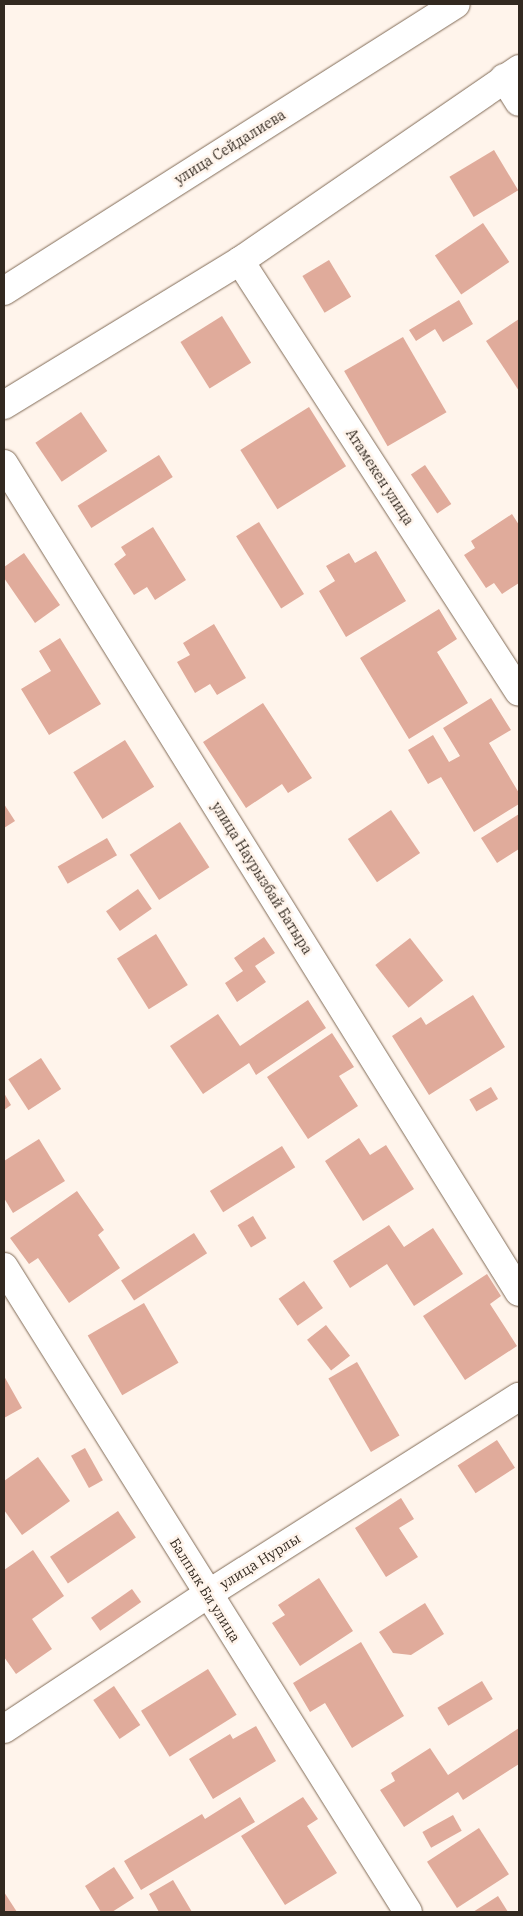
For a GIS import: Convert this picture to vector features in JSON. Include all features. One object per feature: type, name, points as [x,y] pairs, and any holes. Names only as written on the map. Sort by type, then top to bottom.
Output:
[{"type":"street","name":"улица Сейдалиева","points":[[4,291],[456,4]]},
{"type":"street","points":[[4,405],[240,261],[512,73],[519,102]]},
{"type":"street","name":"Атамекен улица","points":[[240,261],[519,692]]},
{"type":"street","name":"улица Наурызбай Батыра","points":[[4,464],[519,1292]]},
{"type":"street","name":"Балпык Би улица","points":[[4,1267],[408,1912]]},
{"type":"street","name":"улица Нурлы","points":[[4,1729],[208,1594],[519,1397]]},
{"type":"building","points":[[494,150],[518,190],[474,217],[449,177]]},
{"type":"building","points":[[483,223],[509,262],[461,294],[435,255]]},
{"type":"building","points":[[329,260],[351,297],[325,313],[302,276]]},
{"type":"building","points":[[459,300],[473,324],[443,342],[435,329],[416,341],[409,330]]},
{"type":"building","points":[[222,316],[251,363],[210,389],[180,342]]},
{"type":"building","points":[[519,319],[519,391],[486,341]]},
{"type":"building","points":[[403,337],[446,412],[388,446],[344,371]]},
{"type":"building","points":[[309,407],[346,466],[277,509],[240,450]]},
{"type":"building","points":[[81,412],[107,451],[62,482],[35,443]]},
{"type":"building","points":[[159,455],[173,477],[91,528],[78,506]]},
{"type":"building","points":[[425,465],[451,504],[437,513],[411,475]]},
{"type":"building","points":[[512,514],[519,525],[519,583],[502,594],[494,583],[486,588],[464,555],[475,548],[471,541]]},
{"type":"building","points":[[259,522],[304,594],[281,608],[236,536]]},
{"type":"building","points":[[153,527],[186,580],[155,600],[147,587],[134,595],[114,564],[126,555],[121,547]]},
{"type":"building","points":[[376,551],[406,601],[346,637],[319,591],[335,581],[326,566],[349,553],[355,563]]},
{"type":"building","points":[[24,553],[60,605],[35,623],[4,578],[4,567]]},
{"type":"building","points":[[439,609],[457,639],[437,652],[468,703],[409,739],[360,658]]},
{"type":"building","points":[[214,624],[246,678],[217,695],[210,684],[195,693],[177,662],[190,655],[183,643]]},
{"type":"building","points":[[60,638],[101,704],[49,735],[21,689],[51,671],[39,651]]},
{"type":"building","points":[[491,698],[511,730],[489,743],[519,793],[519,804],[474,832],[441,777],[428,784],[408,750],[433,735],[449,762],[460,756],[443,728]]},
{"type":"building","points":[[263,703],[312,778],[288,793],[282,784],[246,808],[203,742]]},
{"type":"building","points":[[125,740],[154,787],[102,819],[73,772]]},
{"type":"building","points":[[4,804],[15,821],[4,828]]},
{"type":"building","points":[[391,810],[420,853],[377,882],[348,839]]},
{"type":"building","points":[[519,814],[519,849],[497,863],[481,838]]},
{"type":"building","points":[[180,822],[209,867],[159,900],[130,855]]},
{"type":"building","points":[[107,838],[117,855],[68,884],[58,866]]},
{"type":"building","points":[[138,889],[152,909],[120,931],[106,911]]},
{"type":"building","points":[[156,934],[188,985],[149,1009],[117,958]]},
{"type":"building","points":[[264,937],[275,953],[255,966],[266,982],[237,1002],[225,983],[243,971],[234,958]]},
{"type":"building","points":[[410,938],[443,981],[409,1008],[375,965]]},
{"type":"building","points":[[473,995],[505,1047],[429,1095],[392,1036],[421,1017],[426,1025]]},
{"type":"building","points":[[308,1000],[326,1028],[256,1075],[249,1063],[203,1094],[170,1046],[218,1014],[240,1046]]},
{"type":"building","points":[[332,1033],[354,1067],[339,1076],[358,1106],[308,1139],[267,1077]]},
{"type":"building","points":[[41,1058],[61,1089],[28,1110],[8,1079]]},
{"type":"building","points":[[491,1087],[498,1099],[476,1112],[469,1100]]},
{"type":"building","points":[[4,1093],[11,1105],[4,1110]]},
{"type":"building","points":[[359,1138],[370,1155],[386,1145],[414,1189],[363,1221],[325,1161]]},
{"type":"building","points":[[39,1139],[65,1181],[13,1213],[4,1198],[4,1161]]},
{"type":"building","points":[[282,1146],[295,1167],[223,1212],[210,1191]]},
{"type":"building","points":[[77,1191],[104,1230],[98,1235],[120,1268],[69,1303],[38,1258],[29,1264],[10,1238]]},
{"type":"building","points":[[253,1216],[266,1238],[251,1248],[238,1225]]},
{"type":"building","points":[[389,1225],[404,1247],[433,1228],[463,1274],[414,1306],[387,1264],[350,1288],[333,1261]]},
{"type":"building","points":[[194,1233],[207,1253],[134,1301],[121,1280]]},
{"type":"building","points":[[487,1274],[501,1296],[490,1304],[517,1346],[465,1380],[423,1316]]},
{"type":"building","points":[[304,1281],[323,1308],[298,1326],[279,1299]]},
{"type":"building","points":[[144,1303],[178,1363],[122,1395],[88,1336]]},
{"type":"building","points":[[326,1325],[350,1356],[331,1371],[307,1340]]},
{"type":"building","points":[[357,1362],[400,1436],[371,1452],[328,1378]]},
{"type":"building","points":[[4,1376],[22,1408],[4,1418]]},
{"type":"building","points":[[497,1440],[515,1468],[476,1493],[458,1466]]},
{"type":"building","points":[[85,1448],[103,1480],[89,1488],[71,1456]]},
{"type":"building","points":[[38,1457],[70,1501],[22,1535],[4,1510],[4,1481]]},
{"type":"building","points":[[401,1498],[414,1519],[399,1528],[418,1557],[386,1577],[355,1528]]},
{"type":"building","points":[[118,1511],[136,1538],[68,1583],[50,1557]]},
{"type":"building","points":[[33,1550],[64,1596],[32,1619],[52,1649],[16,1674],[4,1657],[4,1570]]},
{"type":"building","points":[[319,1578],[353,1631],[300,1666],[272,1623],[285,1615],[278,1605]]},
{"type":"building","points":[[132,1589],[141,1602],[100,1631],[91,1618]]},
{"type":"building","points":[[425,1603],[444,1634],[411,1655],[393,1653],[379,1632]]},
{"type":"building","points":[[361,1642],[404,1716],[352,1748],[325,1703],[310,1712],[293,1683]]},
{"type":"building","points":[[208,1669],[237,1715],[170,1757],[141,1711]]},
{"type":"building","points":[[482,1681],[493,1699],[448,1726],[437,1708]]},
{"type":"building","points":[[114,1686],[140,1725],[120,1739],[93,1700]]},
{"type":"building","points":[[256,1726],[276,1761],[213,1799],[189,1759],[230,1734],[233,1739]]},
{"type":"building","points":[[519,1728],[519,1764],[463,1800],[458,1792],[404,1827],[380,1790],[395,1781],[391,1773],[430,1748],[448,1775]]},
{"type":"building","points":[[240,1797],[255,1822],[141,1890],[124,1861],[202,1814],[205,1819]]},
{"type":"building","points":[[303,1797],[318,1819],[307,1826],[337,1873],[285,1905],[241,1836]]},
{"type":"building","points":[[453,1815],[462,1831],[431,1848],[422,1832]]},
{"type":"building","points":[[479,1828],[509,1874],[457,1908],[427,1862]]},
{"type":"building","points":[[114,1867],[134,1898],[112,1912],[101,1912],[85,1886]]},
{"type":"building","points":[[173,1880],[192,1912],[159,1912],[149,1894]]},
{"type":"building","points":[[4,1892],[17,1912],[4,1912]]},
{"type":"building","points":[[498,1896],[508,1912],[473,1912]]}]
